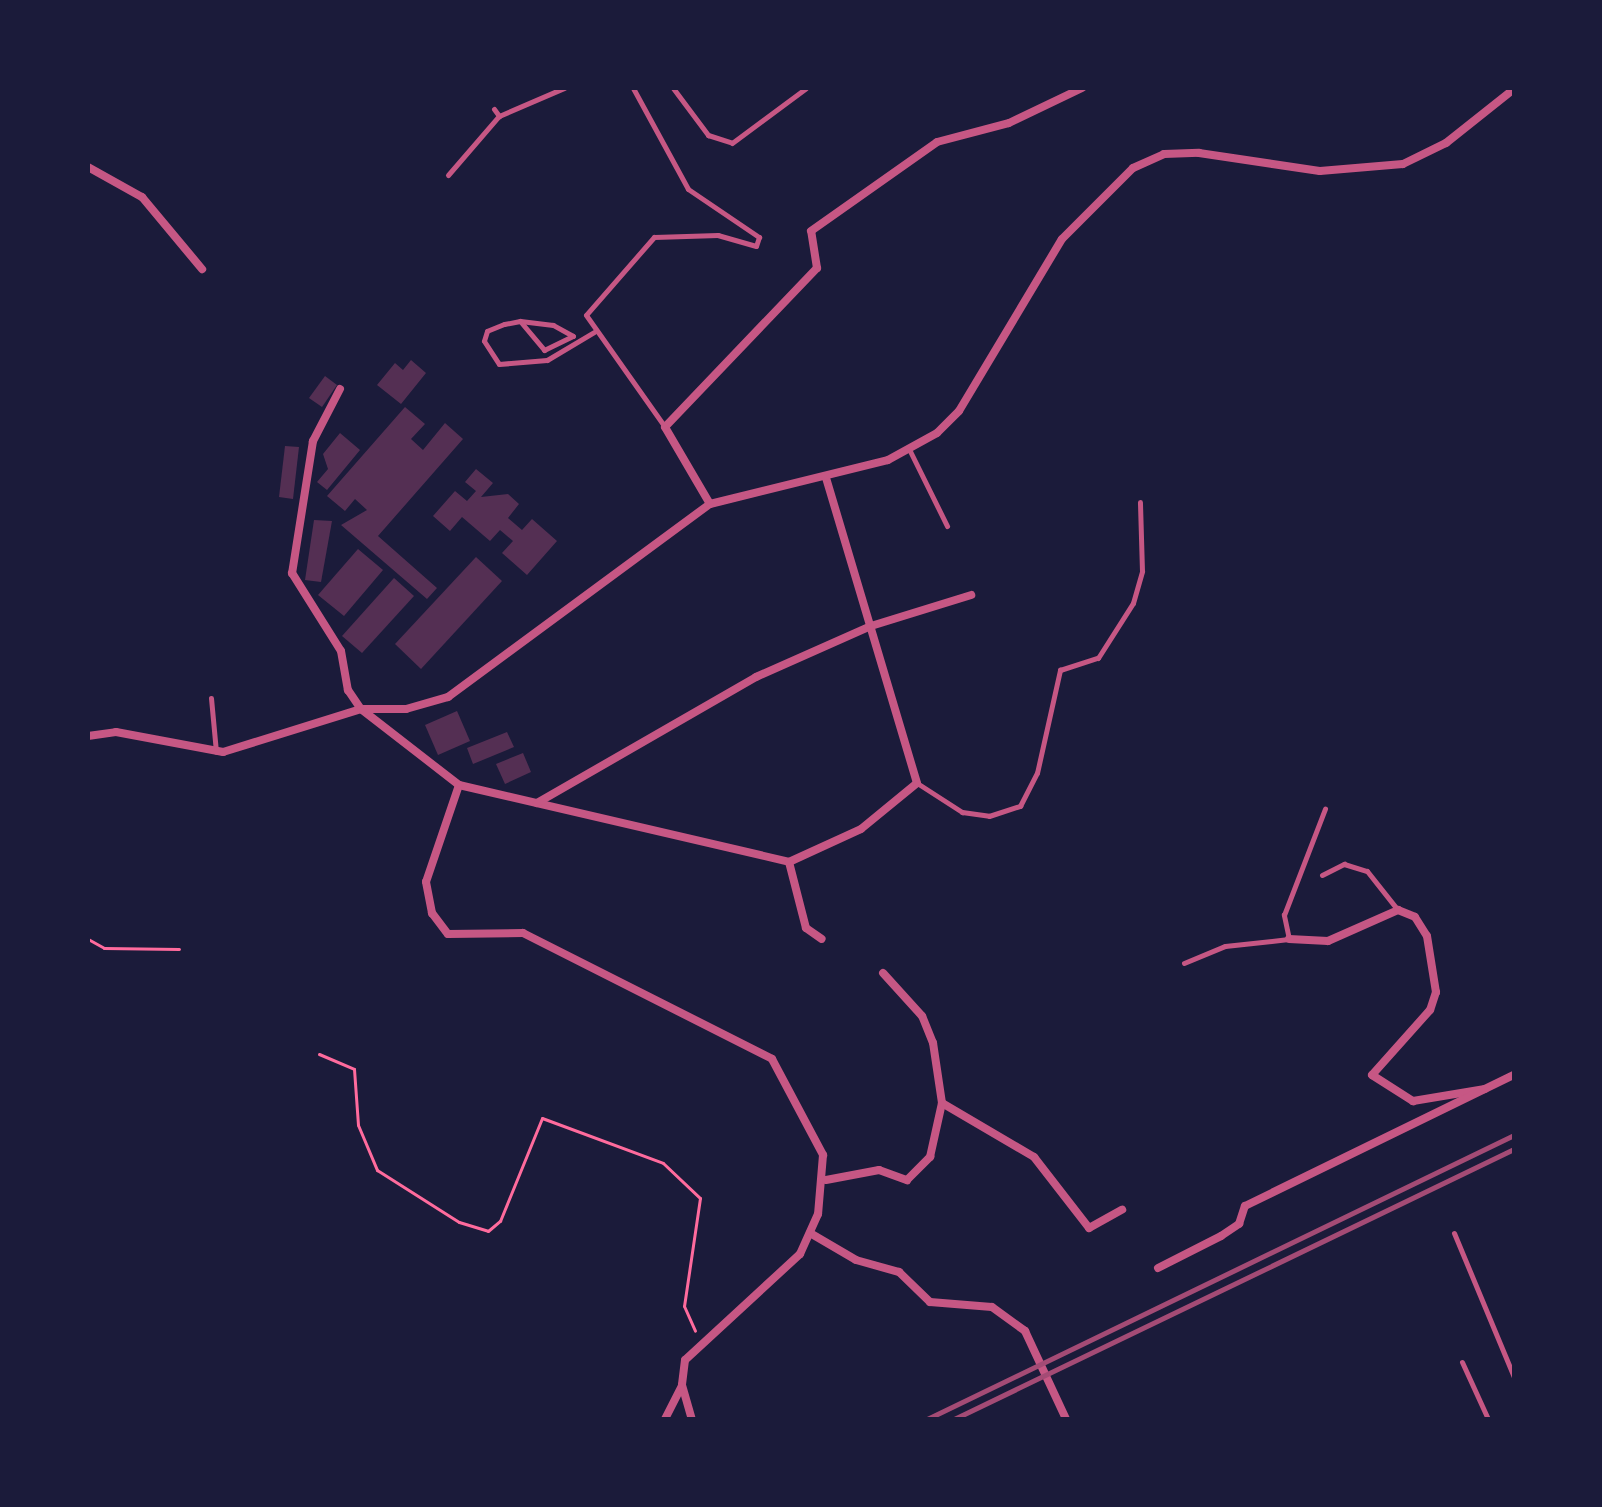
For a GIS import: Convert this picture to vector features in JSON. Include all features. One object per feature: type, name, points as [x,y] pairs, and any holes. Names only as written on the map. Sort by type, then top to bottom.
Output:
[{"type":"street","points":[[710,504],[665,427],[817,268],[811,231],[937,142],[1009,123],[1082,88]]},
{"type":"street","points":[[88,736],[116,732],[216,752],[361,709],[406,709],[448,697],[710,504],[826,477],[909,449],[959,411],[1062,239],[1133,168],[1164,154],[1199,153],[1320,171],[1403,164],[1446,143],[1514,89]]},
{"type":"street","points":[[88,167],[142,197],[202,269]]},
{"type":"street","points":[[340,389],[313,441],[292,573],[341,651],[348,690],[361,709],[459,785],[789,862],[861,829],[917,783],[826,477]]},
{"type":"street","points":[[537,803],[756,677],[871,626],[971,595]]},
{"type":"street","points":[[459,785],[426,882],[432,913],[448,934],[523,933],[772,1059],[823,1155],[826,1180],[810,1233],[778,1282],[700,1343],[685,1360],[682,1385],[665,1419]]},
{"type":"street","points":[[789,862],[806,928],[822,939]]},
{"type":"street","points":[[1289,939],[1328,941],[1398,910],[1415,917],[1427,936],[1436,992],[1430,1010],[1372,1075],[1413,1101],[1485,1089]]},
{"type":"street","points":[[826,1180],[879,1170],[907,1180],[921,1172],[942,1103],[922,1016],[883,973]]},
{"type":"street","points":[[1158,1268],[1239,1224],[1245,1206],[1514,1075]]},
{"type":"street","points":[[942,1103],[1034,1157],[1089,1228],[1122,1210]]},
{"type":"street","points":[[810,1233],[856,1260],[899,1272],[930,1302],[976,1301],[1025,1331],[1065,1416]]},
{"type":"street","points":[[682,1385],[692,1419]]},
{"type":"lane","points":[[448,175],[499,116],[564,88]]},
{"type":"lane","points":[[633,88],[688,189],[755,229],[759,243],[718,235],[654,237],[586,315],[594,332],[665,427]]},
{"type":"lane","points":[[673,88],[708,135],[732,143],[806,88]]},
{"type":"lane","points":[[494,109],[499,116]]},
{"type":"lane","points":[[544,350],[573,336],[520,321],[487,331],[489,353],[499,364],[547,360],[594,332]]},
{"type":"lane","points":[[520,321],[544,350],[547,360]]},
{"type":"lane","points":[[909,449],[947,526]]},
{"type":"lane","points":[[917,783],[962,812],[1010,812],[1025,799],[1060,670],[1098,658],[1133,603],[1142,571],[1140,502]]},
{"type":"lane","points":[[211,698],[216,752]]},
{"type":"lane","points":[[1184,963],[1225,946],[1289,939],[1284,915],[1325,809]]},
{"type":"lane","points":[[1322,875],[1344,864],[1367,871],[1398,910]]},
{"type":"lane","points":[[1454,1233],[1514,1377]]},
{"type":"lane","points":[[1462,1362],[1488,1419]]},
{"type":"path","points":[[88,939],[104,948],[179,949]]},
{"type":"path","points":[[319,1054],[354,1069],[358,1125],[377,1170],[459,1222],[488,1231],[500,1221],[542,1118],[663,1163],[700,1198],[684,1306],[700,1343]]},
{"type":"building","points":[[411,360],[426,373],[401,404],[377,385],[395,363],[403,370]]},
{"type":"building","points":[[325,376],[337,385],[322,407],[309,398]]},
{"type":"building","points":[[405,407],[425,424],[411,439],[423,450],[445,423],[463,439],[378,536],[437,588],[427,599],[341,525],[367,510],[355,499],[345,511],[327,496]]},
{"type":"building","points":[[340,433],[360,450],[327,490],[317,482],[328,469],[323,454]]},
{"type":"building","points":[[285,446],[299,447],[293,499],[279,497]]},
{"type":"building","points":[[476,469],[493,483],[481,497],[508,494],[519,504],[508,518],[522,530],[532,519],[557,541],[527,575],[502,553],[513,541],[500,530],[490,541],[462,517],[450,531],[433,516],[455,491],[467,501],[476,491],[465,482]]},
{"type":"building","points":[[314,520],[332,521],[321,582],[305,580]]},
{"type":"building","points":[[358,549],[383,570],[344,616],[318,595]]},
{"type":"building","points":[[476,557],[502,581],[421,669],[395,644]]},
{"type":"building","points":[[394,578],[414,596],[362,653],[342,636]]},
{"type":"building","points":[[457,711],[470,741],[438,755],[425,725]]},
{"type":"building","points":[[507,732],[514,747],[473,764],[467,748]]},
{"type":"building","points":[[523,753],[531,772],[505,784],[496,764]]},
{"type":"railway","points":[[927,1419],[1514,1135]]},
{"type":"railway","points":[[954,1419],[1514,1149]]}]
